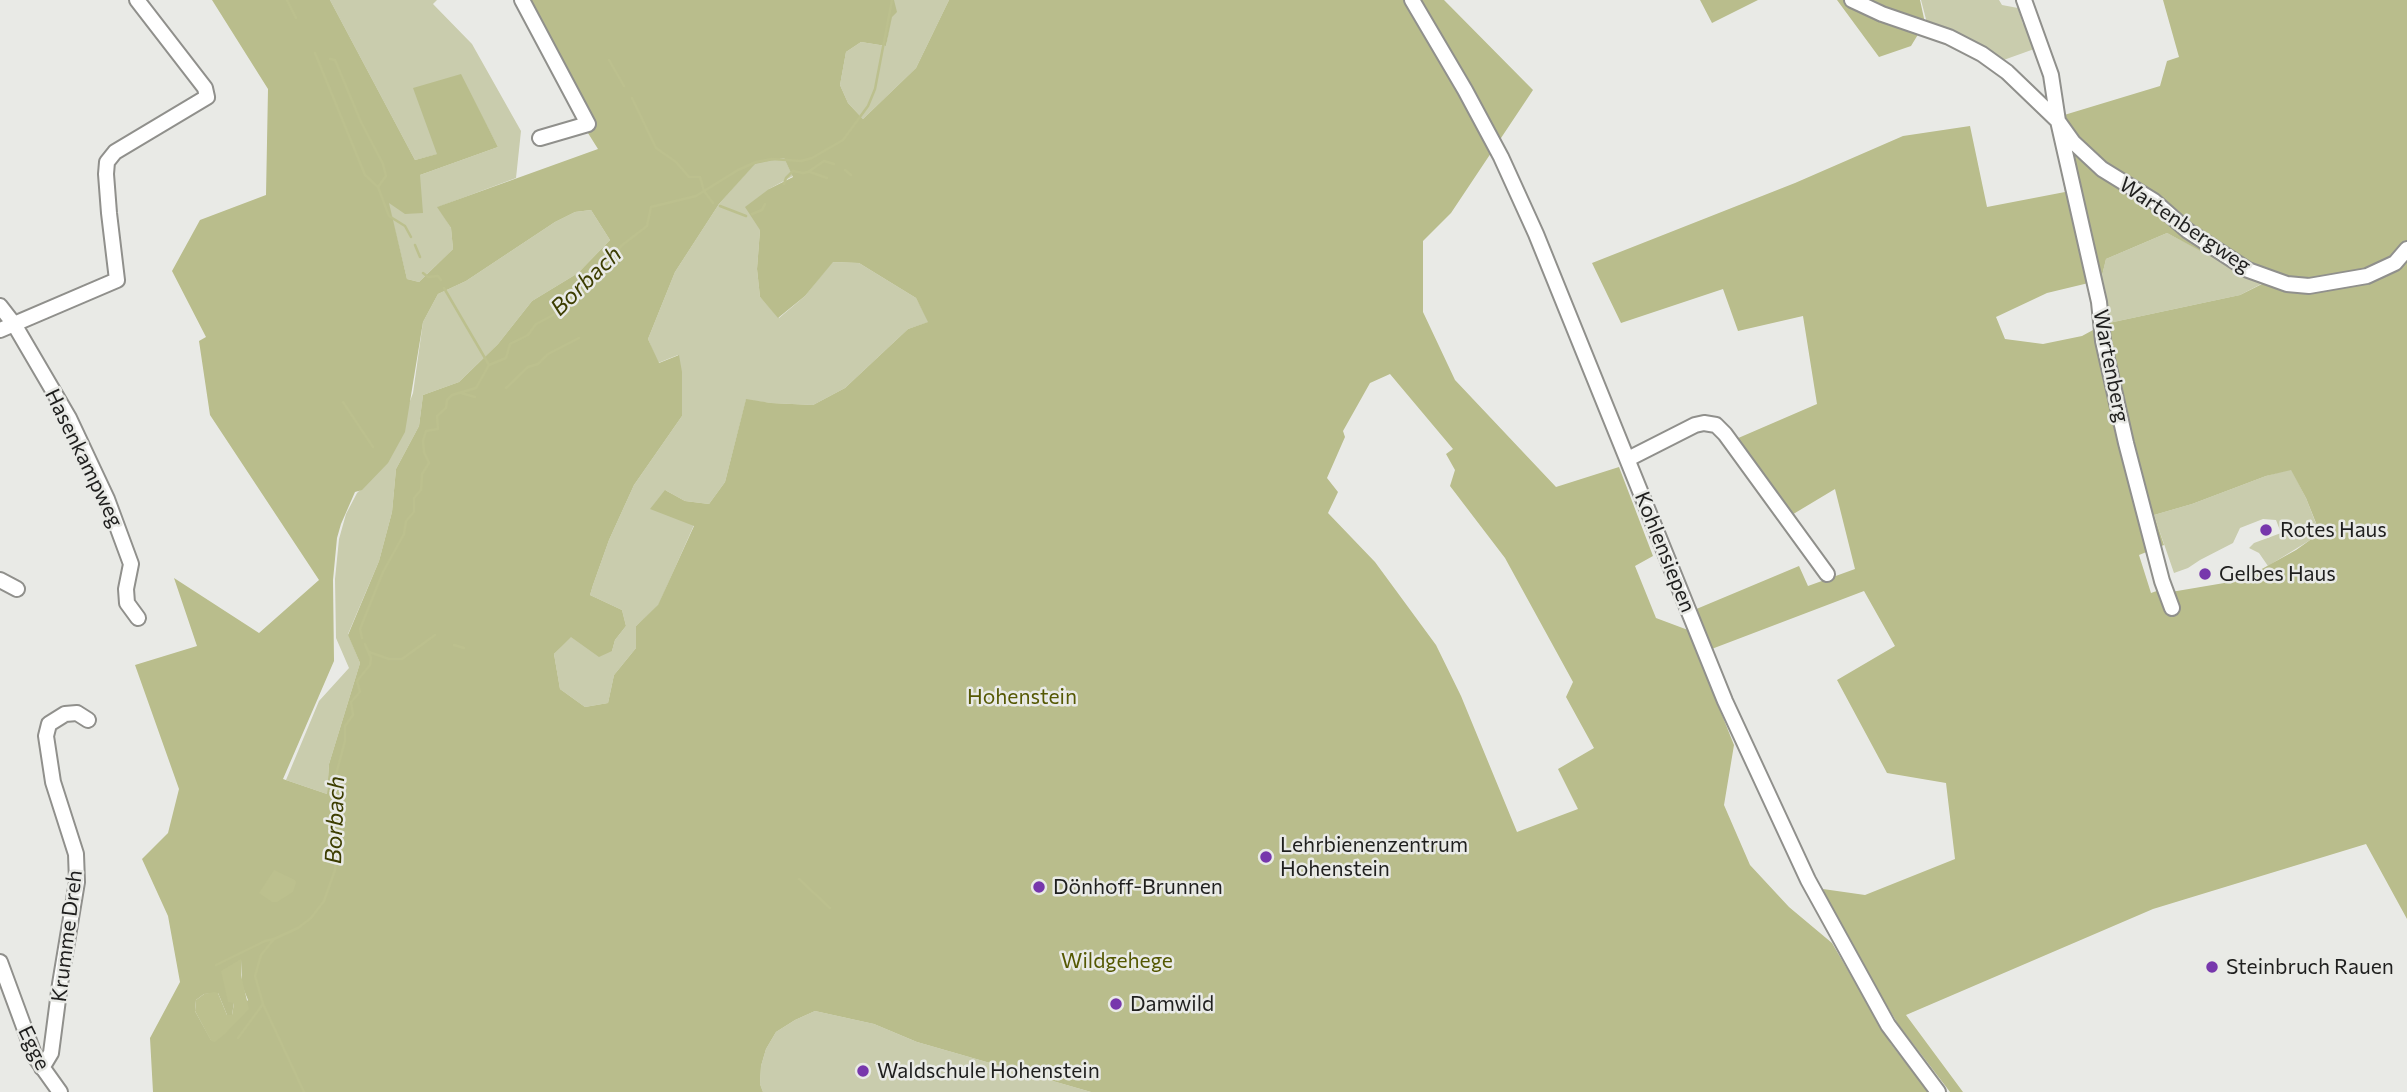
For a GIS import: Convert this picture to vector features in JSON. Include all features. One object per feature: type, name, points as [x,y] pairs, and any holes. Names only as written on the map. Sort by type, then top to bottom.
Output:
[{"type":"street","points":[[7,327],[117,280],[109,213],[107,162],[115,152],[207,97],[205,89],[137,0]]},
{"type":"street","points":[[522,0],[588,124],[540,138]]},
{"type":"street","name":"Kohlensiepen","points":[[1412,0],[1501,157],[1558,285],[1725,701],[1808,880],[1888,1025],[1938,1092]]},
{"type":"street","name":"Wartenbergweg","points":[[1852,0],[1881,14],[1950,37],[1982,54],[2007,72],[2058,121],[2073,142],[2102,169],[2154,201],[2188,231],[2222,254],[2259,274],[2287,284],[2309,286],[2367,276],[2395,263],[2407,250]]},
{"type":"street","points":[[2024,0],[2052,75],[2058,121]]},
{"type":"street","name":"Wartenberg","points":[[2058,121],[2099,302],[2103,341],[2129,454],[2162,581],[2172,608]]},
{"type":"street","name":"Hasenkampweg","points":[[0,306],[7,327],[69,418],[107,499],[131,564],[125,589],[127,603],[138,618]]},
{"type":"street","points":[[1628,459],[1695,425],[1716,425],[1827,574]]},
{"type":"street","points":[[0,580],[17,589]]},
{"type":"street","name":"Krumme Dreh","points":[[42,1068],[51,1053],[77,882],[76,853],[53,782],[46,736],[50,724],[65,714],[77,713],[88,720]]},
{"type":"street","name":"Egge","points":[[0,962],[30,1046],[60,1092]]},
{"type":"shaded area","points":[[330,0],[437,0],[433,4],[472,44],[521,131],[516,178],[438,207],[451,228],[453,249],[419,282],[407,279],[388,202],[420,175],[498,147],[460,75],[438,154],[415,160]]},
{"type":"shaded area","points":[[894,0],[949,0],[916,68],[863,119],[848,103],[840,85],[846,52],[861,42],[886,46]]},
{"type":"shaded area","points":[[1921,0],[1999,0],[2002,5],[2018,8],[2023,24],[2030,23],[2037,48],[1998,62],[1927,23]]},
{"type":"shaded area","points":[[784,158],[793,176],[769,189],[760,230],[757,269],[760,297],[779,318],[805,296],[832,262],[859,263],[916,298],[929,322],[908,329],[845,388],[813,405],[746,400],[725,482],[709,504],[685,501],[665,490],[694,525],[658,606],[636,626],[636,648],[614,675],[608,703],[585,707],[560,689],[554,654],[571,636],[612,651],[615,640],[626,626],[622,610],[590,595],[609,540],[634,485],[682,416],[678,355],[658,363],[648,339],[675,272],[719,204],[755,163]]},
{"type":"shaded area","points":[[591,210],[610,240],[578,273],[532,301],[498,344],[459,382],[423,395],[419,426],[396,469],[392,512],[379,561],[348,634],[360,663],[329,764],[327,794],[286,780],[319,701],[349,668],[336,638],[335,579],[339,539],[346,514],[357,493],[387,463],[413,393],[423,322],[438,294],[466,281],[555,222],[575,212]]},
{"type":"shaded area","points":[[2167,233],[2263,283],[2240,295],[2104,324],[2101,280],[2106,259]]},
{"type":"shaded area","points":[[2291,469],[2320,534],[2268,566],[2259,553],[2249,548],[2254,543],[2281,533],[2276,520],[2263,519],[2240,528],[2233,543],[2174,573],[2154,515]]},
{"type":"shaded area","points":[[274,870],[296,883],[293,892],[277,902],[272,902],[259,893]]},
{"type":"shaded area","points":[[241,959],[241,975],[249,1009],[225,1034],[215,1042],[211,1041],[195,1011],[196,1000],[204,994],[218,993],[227,1015],[232,1015],[234,1003],[228,1002],[221,971]]},
{"type":"shaded area","points":[[815,1011],[874,1024],[917,1042],[1091,1092],[763,1092],[760,1084],[761,1066],[766,1049],[776,1032]]},
{"type":"green space","name":"Hohenstein","points":[[212,0],[330,0],[415,160],[437,154],[413,88],[461,74],[498,147],[420,175],[423,213],[405,214],[389,203],[407,279],[419,282],[453,249],[451,228],[437,207],[598,149],[571,106],[520,0],[894,0],[897,12],[892,17],[886,46],[861,42],[846,52],[840,85],[848,103],[863,119],[916,68],[949,0],[1444,0],[1533,90],[1451,213],[1423,241],[1423,312],[1455,380],[1556,487],[1619,467],[1653,556],[1635,566],[1656,618],[1688,630],[1734,745],[1724,805],[1750,865],[1789,907],[1832,943],[1891,1044],[1928,1092],[1091,1092],[917,1042],[874,1024],[815,1011],[776,1032],[766,1049],[761,1066],[760,1084],[763,1092],[153,1092],[150,1038],[180,982],[168,916],[142,859],[168,833],[179,789],[135,665],[197,646],[174,578],[259,633],[319,580],[210,415],[199,341],[206,337],[172,271],[200,220],[266,195],[268,89]],"holes":[[[784,158],[793,177],[769,189],[745,207],[760,230],[757,269],[760,297],[778,318],[805,296],[833,262],[859,263],[916,298],[928,322],[908,329],[845,388],[813,405],[746,399],[725,482],[709,504],[685,501],[665,490],[650,509],[694,526],[658,605],[636,626],[636,648],[614,675],[608,703],[585,707],[560,689],[554,654],[571,637],[599,657],[612,651],[615,640],[626,626],[622,610],[590,595],[609,540],[634,485],[682,416],[682,372],[679,355],[659,363],[648,339],[675,272],[719,204],[755,164]],[[591,210],[610,240],[578,273],[532,301],[498,344],[459,382],[423,395],[419,426],[396,469],[392,512],[379,561],[348,635],[360,663],[329,764],[327,794],[283,779],[334,661],[333,580],[341,524],[355,492],[362,490],[388,463],[405,432],[423,322],[438,294],[466,281],[555,222],[575,212]],[[1390,374],[1453,449],[1446,454],[1455,470],[1450,486],[1505,558],[1573,682],[1566,697],[1594,748],[1558,769],[1578,809],[1517,832],[1461,696],[1436,645],[1375,562],[1328,513],[1338,492],[1327,478],[1345,437],[1343,431],[1370,383]],[[241,960],[242,985],[248,1000],[211,1040],[195,1011],[196,1000],[204,994],[218,993],[227,1015],[232,1015]]]},
{"type":"green space","points":[[1700,0],[1758,0],[1712,23]]},
{"type":"green space","points":[[1837,0],[1920,0],[1925,23],[1911,46],[1879,57]]},
{"type":"green space","points":[[2163,0],[2407,0],[2407,919],[2366,844],[2153,909],[1906,1015],[1963,1092],[1950,1092],[1898,1024],[1835,919],[1823,889],[1865,895],[1955,859],[1946,783],[1887,773],[1837,680],[1895,646],[1864,591],[1709,650],[1694,610],[1799,566],[1808,586],[1855,569],[1835,489],[1790,516],[1736,439],[1817,404],[1803,316],[1738,331],[1723,289],[1621,323],[1592,263],[1795,183],[1903,136],[1970,126],[1987,207],[2065,192],[2051,119],[2160,86],[2167,61],[2179,57]],"holes":[[[2167,233],[2262,284],[2240,295],[2104,324],[2082,336],[2043,344],[2005,339],[1996,317],[2047,293],[2101,280],[2106,259]],[[2291,470],[2320,533],[2296,550],[2242,580],[2171,592],[2168,587],[2151,593],[2139,555],[2164,545],[2154,515],[2192,504],[2266,476]]]},
{"type":"waterway","points":[[287,0],[296,18]]},
{"type":"waterway","name":"Borbach","points":[[362,638],[360,629],[383,572],[404,534],[406,521],[414,512],[414,498],[421,490],[422,474],[429,463],[424,452],[426,431],[438,429],[437,416],[446,408],[447,400],[452,395],[476,388],[489,365],[506,358],[510,344],[528,335],[536,324],[557,313],[613,260],[621,246],[647,226],[651,207],[696,196],[756,162],[772,159],[801,161],[812,158],[843,140],[868,106],[875,89],[892,0]]},
{"type":"waterway","points":[[315,53],[365,175],[378,187],[389,216],[405,226],[411,237]]},
{"type":"waterway","points":[[330,59],[335,60],[361,122],[383,164],[386,176],[378,187]]},
{"type":"waterway","points":[[609,60],[624,86]]},
{"type":"waterway","points":[[632,98],[656,148],[676,162],[689,177],[700,177],[704,191],[713,203]]},
{"type":"waterway","points":[[784,184],[793,171],[808,172],[824,161],[834,164]]},
{"type":"waterway","points":[[845,170],[851,175]]},
{"type":"waterway","points":[[810,172],[827,178]]},
{"type":"waterway","points":[[752,214],[762,210],[765,204]]},
{"type":"waterway","points":[[720,206],[746,216]]},
{"type":"waterway","points":[[415,245],[420,257]]},
{"type":"waterway","points":[[423,273],[428,277],[438,276],[441,280]]},
{"type":"waterway","points":[[444,288],[489,365]]},
{"type":"waterway","points":[[506,388],[528,367],[538,364],[548,354],[579,338]]},
{"type":"waterway","points":[[461,393],[475,397]]},
{"type":"waterway","points":[[343,402],[373,447]]},
{"type":"waterway","points":[[369,652],[389,659],[402,659],[435,635]]},
{"type":"waterway","name":"Borbach","points":[[304,1092],[263,1004],[255,976],[261,955],[274,939],[298,928],[311,918],[324,901],[335,870],[340,823],[334,782],[345,741],[345,726],[353,715],[351,702],[360,692],[357,681],[370,665],[371,658],[365,644]]},
{"type":"waterway","points":[[454,645],[464,648]]},
{"type":"waterway","points":[[799,879],[830,908]]},
{"type":"waterway","points":[[216,965],[274,939]]},
{"type":"waterway","points":[[238,1038],[263,1004]]},
{"type":"place","name":"Rotes Haus","points":[[2266,530]]},
{"type":"place","name":"Gelbes Haus","points":[[2205,574]]},
{"type":"place","name":"Lehrbienenzentrum Hohenstein","points":[[1266,857]]},
{"type":"place","name":"Dönhoff-Brunnen","points":[[1039,887]]},
{"type":"place","name":"Steinbruch Rauen","points":[[2212,967]]},
{"type":"place","name":"Damwild","points":[[1116,1004]]},
{"type":"place","name":"Waldschule Hohenstein","points":[[863,1071]]},
{"type":"park label","name":"Wildgehege","points":[[1117,961]]}]
